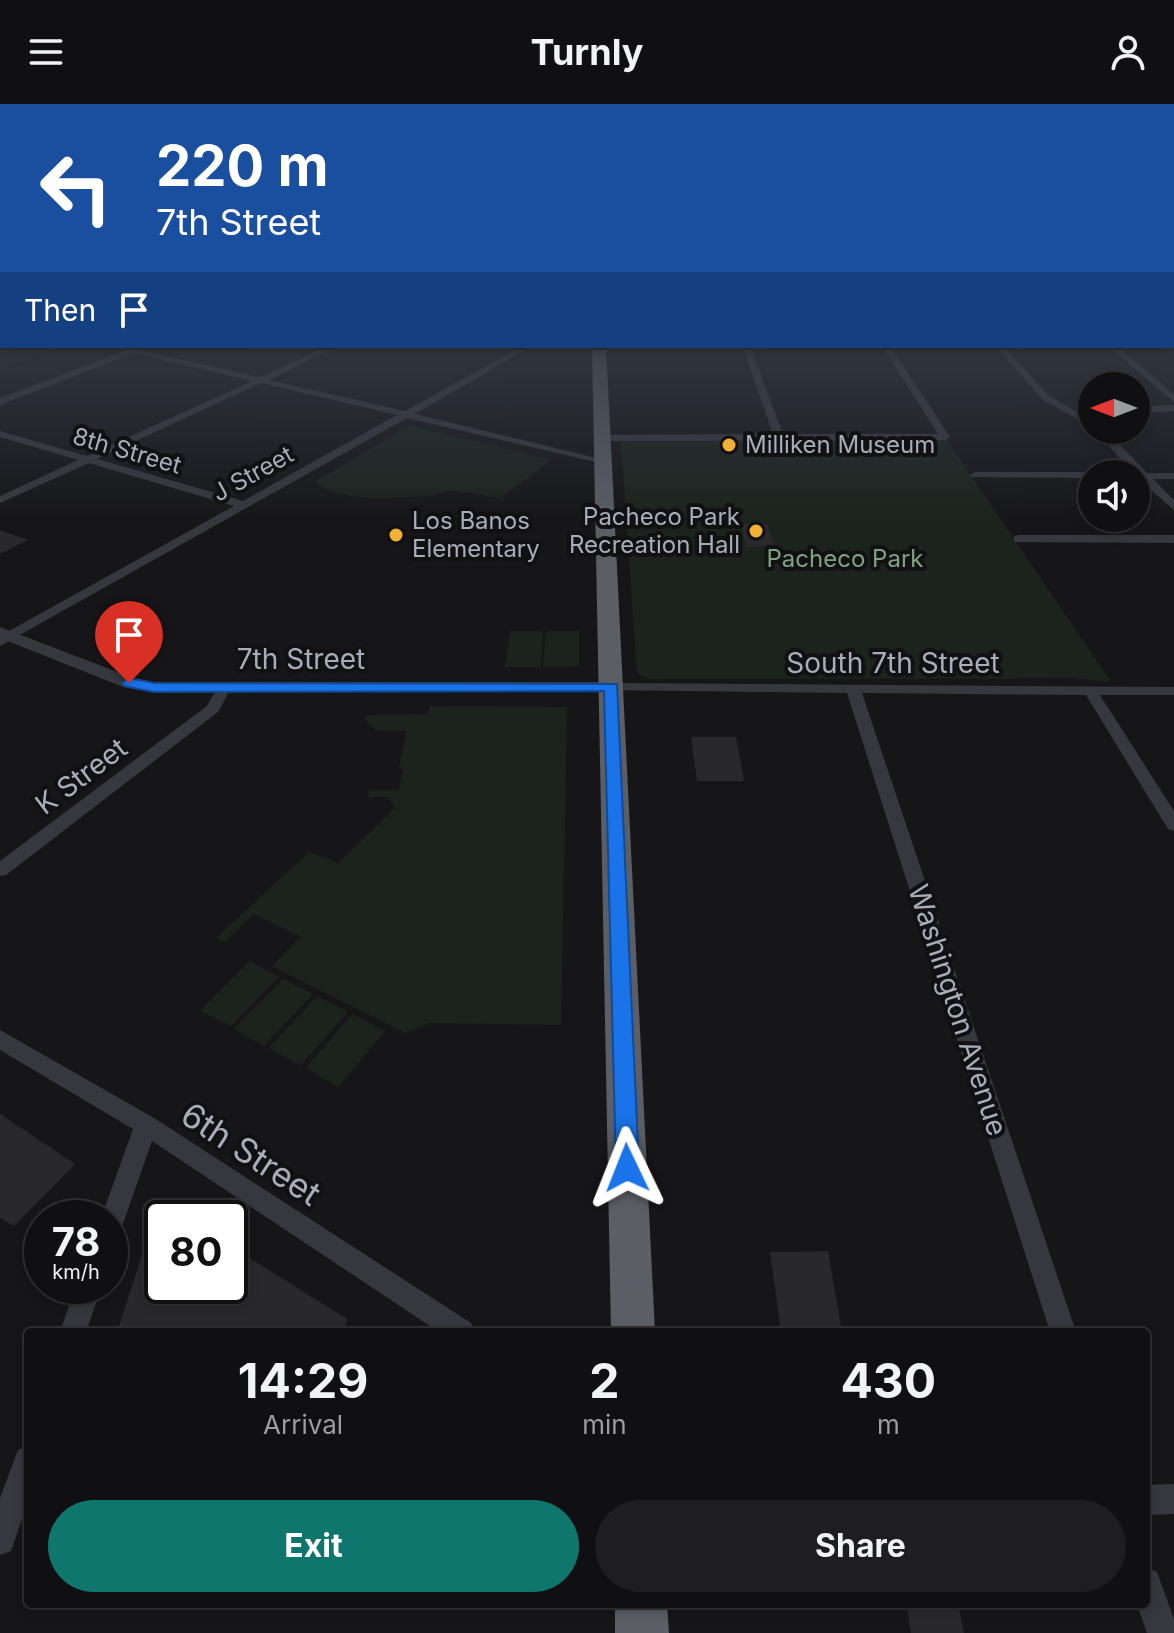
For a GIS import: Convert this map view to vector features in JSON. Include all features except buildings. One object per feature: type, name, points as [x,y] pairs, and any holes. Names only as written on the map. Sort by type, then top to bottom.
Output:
[{"type":"highway","points":[[600,381],[633,1328]]},
{"type":"highway","points":[[641,1608],[642,1633]]},
{"type":"street","points":[[0,402],[54,381]]},
{"type":"street","points":[[0,500],[257,381]]},
{"type":"street","points":[[266,381],[406,414],[603,449],[779,437],[945,437],[909,381]]},
{"type":"street","name":"J Street","points":[[3,637],[465,381]]},
{"type":"street","points":[[759,381],[779,437]]},
{"type":"street","points":[[1031,381],[1046,398],[1078,416]]},
{"type":"street","points":[[1153,381],[1174,399]]},
{"type":"street","points":[[1150,409],[1174,408]]},
{"type":"street","name":"8th Street","points":[[0,434],[243,505]]},
{"type":"street","points":[[1112,444],[1127,460]]},
{"type":"street","points":[[975,475],[1078,475]]},
{"type":"street","points":[[1150,476],[1174,476]]},
{"type":"street","points":[[1150,484],[1174,507]]},
{"type":"street","points":[[1018,539],[1174,539]]},
{"type":"street","name":"7th Street","points":[[3,637],[141,686],[612,687]]},
{"type":"street","name":"South 7th Street","points":[[612,687],[1174,691]]},
{"type":"street","name":"K Street","points":[[0,870],[213,709],[224,688]]},
{"type":"street","name":"Washington Avenue","points":[[853,689],[1062,1328]]},
{"type":"street","points":[[1090,690],[1174,825]]},
{"type":"street","name":"6th Street","points":[[0,1039],[146,1125],[456,1328]]},
{"type":"street","points":[[120,1200],[146,1125]]},
{"type":"street","points":[[74,1328],[83,1304]]},
{"type":"street","points":[[0,1540],[24,1471]]},
{"type":"street","points":[[1150,1500],[1174,1499]]},
{"type":"street","points":[[1150,1595],[1163,1633]]},
{"type":"green space","points":[[410,426],[552,460],[500,498],[456,491],[432,496],[355,497],[327,489],[315,481]]},
{"type":"green space","name":"Pacheco Park","points":[[621,440],[947,440],[1111,682],[1072,678],[649,679],[637,673]]},
{"type":"green space","points":[[510,631],[543,631],[541,667],[505,667]]},
{"type":"green space","points":[[546,631],[579,631],[579,666],[543,667]]},
{"type":"green space","points":[[430,706],[567,707],[561,1025],[430,1023],[405,1033],[272,966],[301,937],[254,914],[225,942],[216,938],[309,852],[338,863],[395,808],[388,797],[368,797],[369,790],[399,790],[403,769],[399,768],[407,731],[376,730],[364,719],[366,715],[428,714]]},
{"type":"green space","points":[[250,961],[279,977],[231,1026],[200,1011]]},
{"type":"green space","points":[[283,979],[313,994],[264,1046],[234,1029]]},
{"type":"green space","points":[[317,996],[348,1012],[300,1066],[269,1048]]},
{"type":"green space","points":[[352,1014],[385,1031],[338,1087],[306,1068]]},
{"type":"place","name":"Milliken Museum","points":[[729,445]]},
{"type":"place","name":"Pacheco Park Recreation Hall","points":[[756,531]]},
{"type":"place","name":"Los Banos Elementary","points":[[396,535]]},
{"type":"route","points":[[129,683],[201,688],[612,687],[627,1168]]}]
